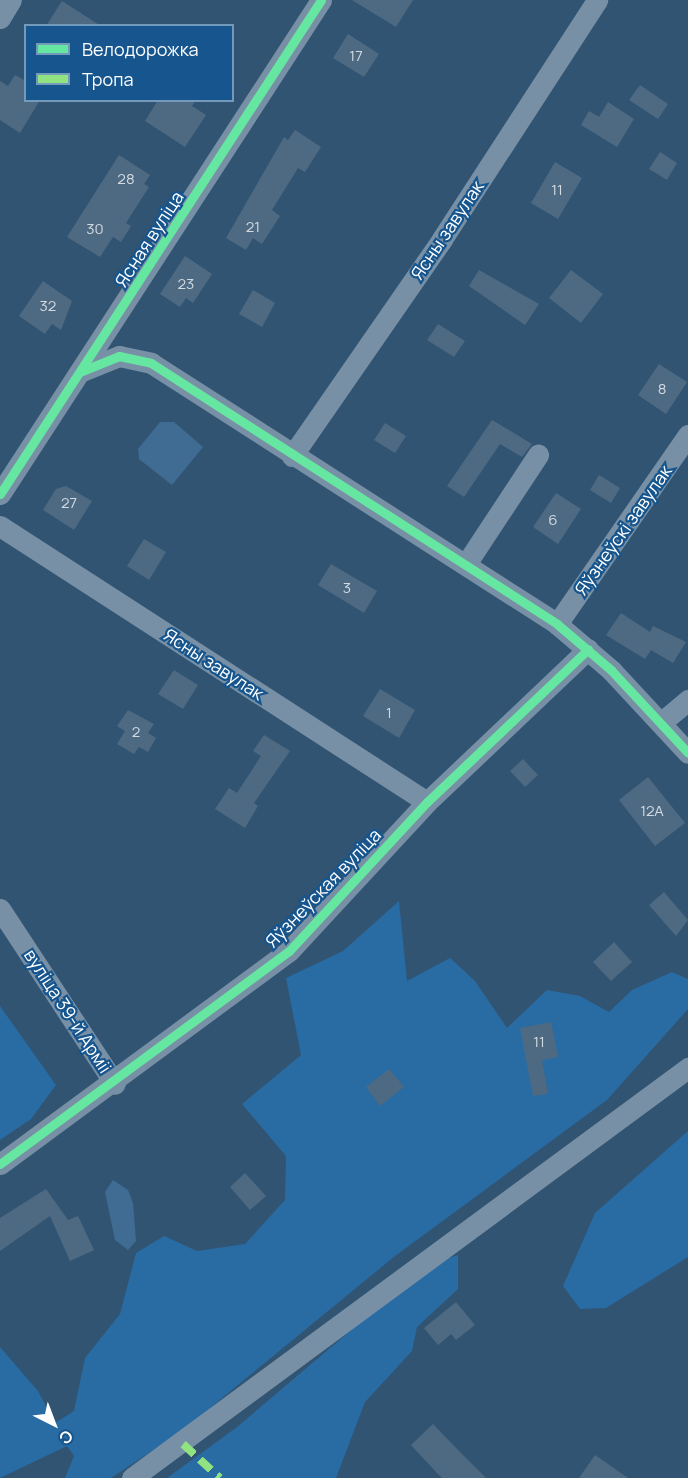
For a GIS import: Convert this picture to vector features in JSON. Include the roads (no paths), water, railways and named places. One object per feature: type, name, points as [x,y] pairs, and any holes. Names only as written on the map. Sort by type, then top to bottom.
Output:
[{"type":"street","points":[[0,18],[11,0]]},
{"type":"street","name":"Ясная вуліца","points":[[0,494],[321,0]]},
{"type":"street","name":"Ясны завулак","points":[[292,456],[442,239],[597,0]]},
{"type":"street","points":[[82,371],[119,357],[151,363],[292,456],[466,564],[557,624],[588,649],[663,722],[688,753]]},
{"type":"street","name":"Яўзнеўскі завулак","points":[[557,624],[688,435]]},
{"type":"street","points":[[466,564],[538,454]]},
{"type":"street","name":"Ясны завулак","points":[[0,526],[428,802]]},
{"type":"street","name":"Яўзнеўская вуліца","points":[[0,1164],[115,1084],[289,951],[428,802],[588,649]]},
{"type":"street","points":[[663,722],[688,699]]},
{"type":"street","name":"вуліца 39-й Арміі","points":[[0,909],[115,1084]]},
{"type":"street","points":[[132,1478],[688,1068]]}]
